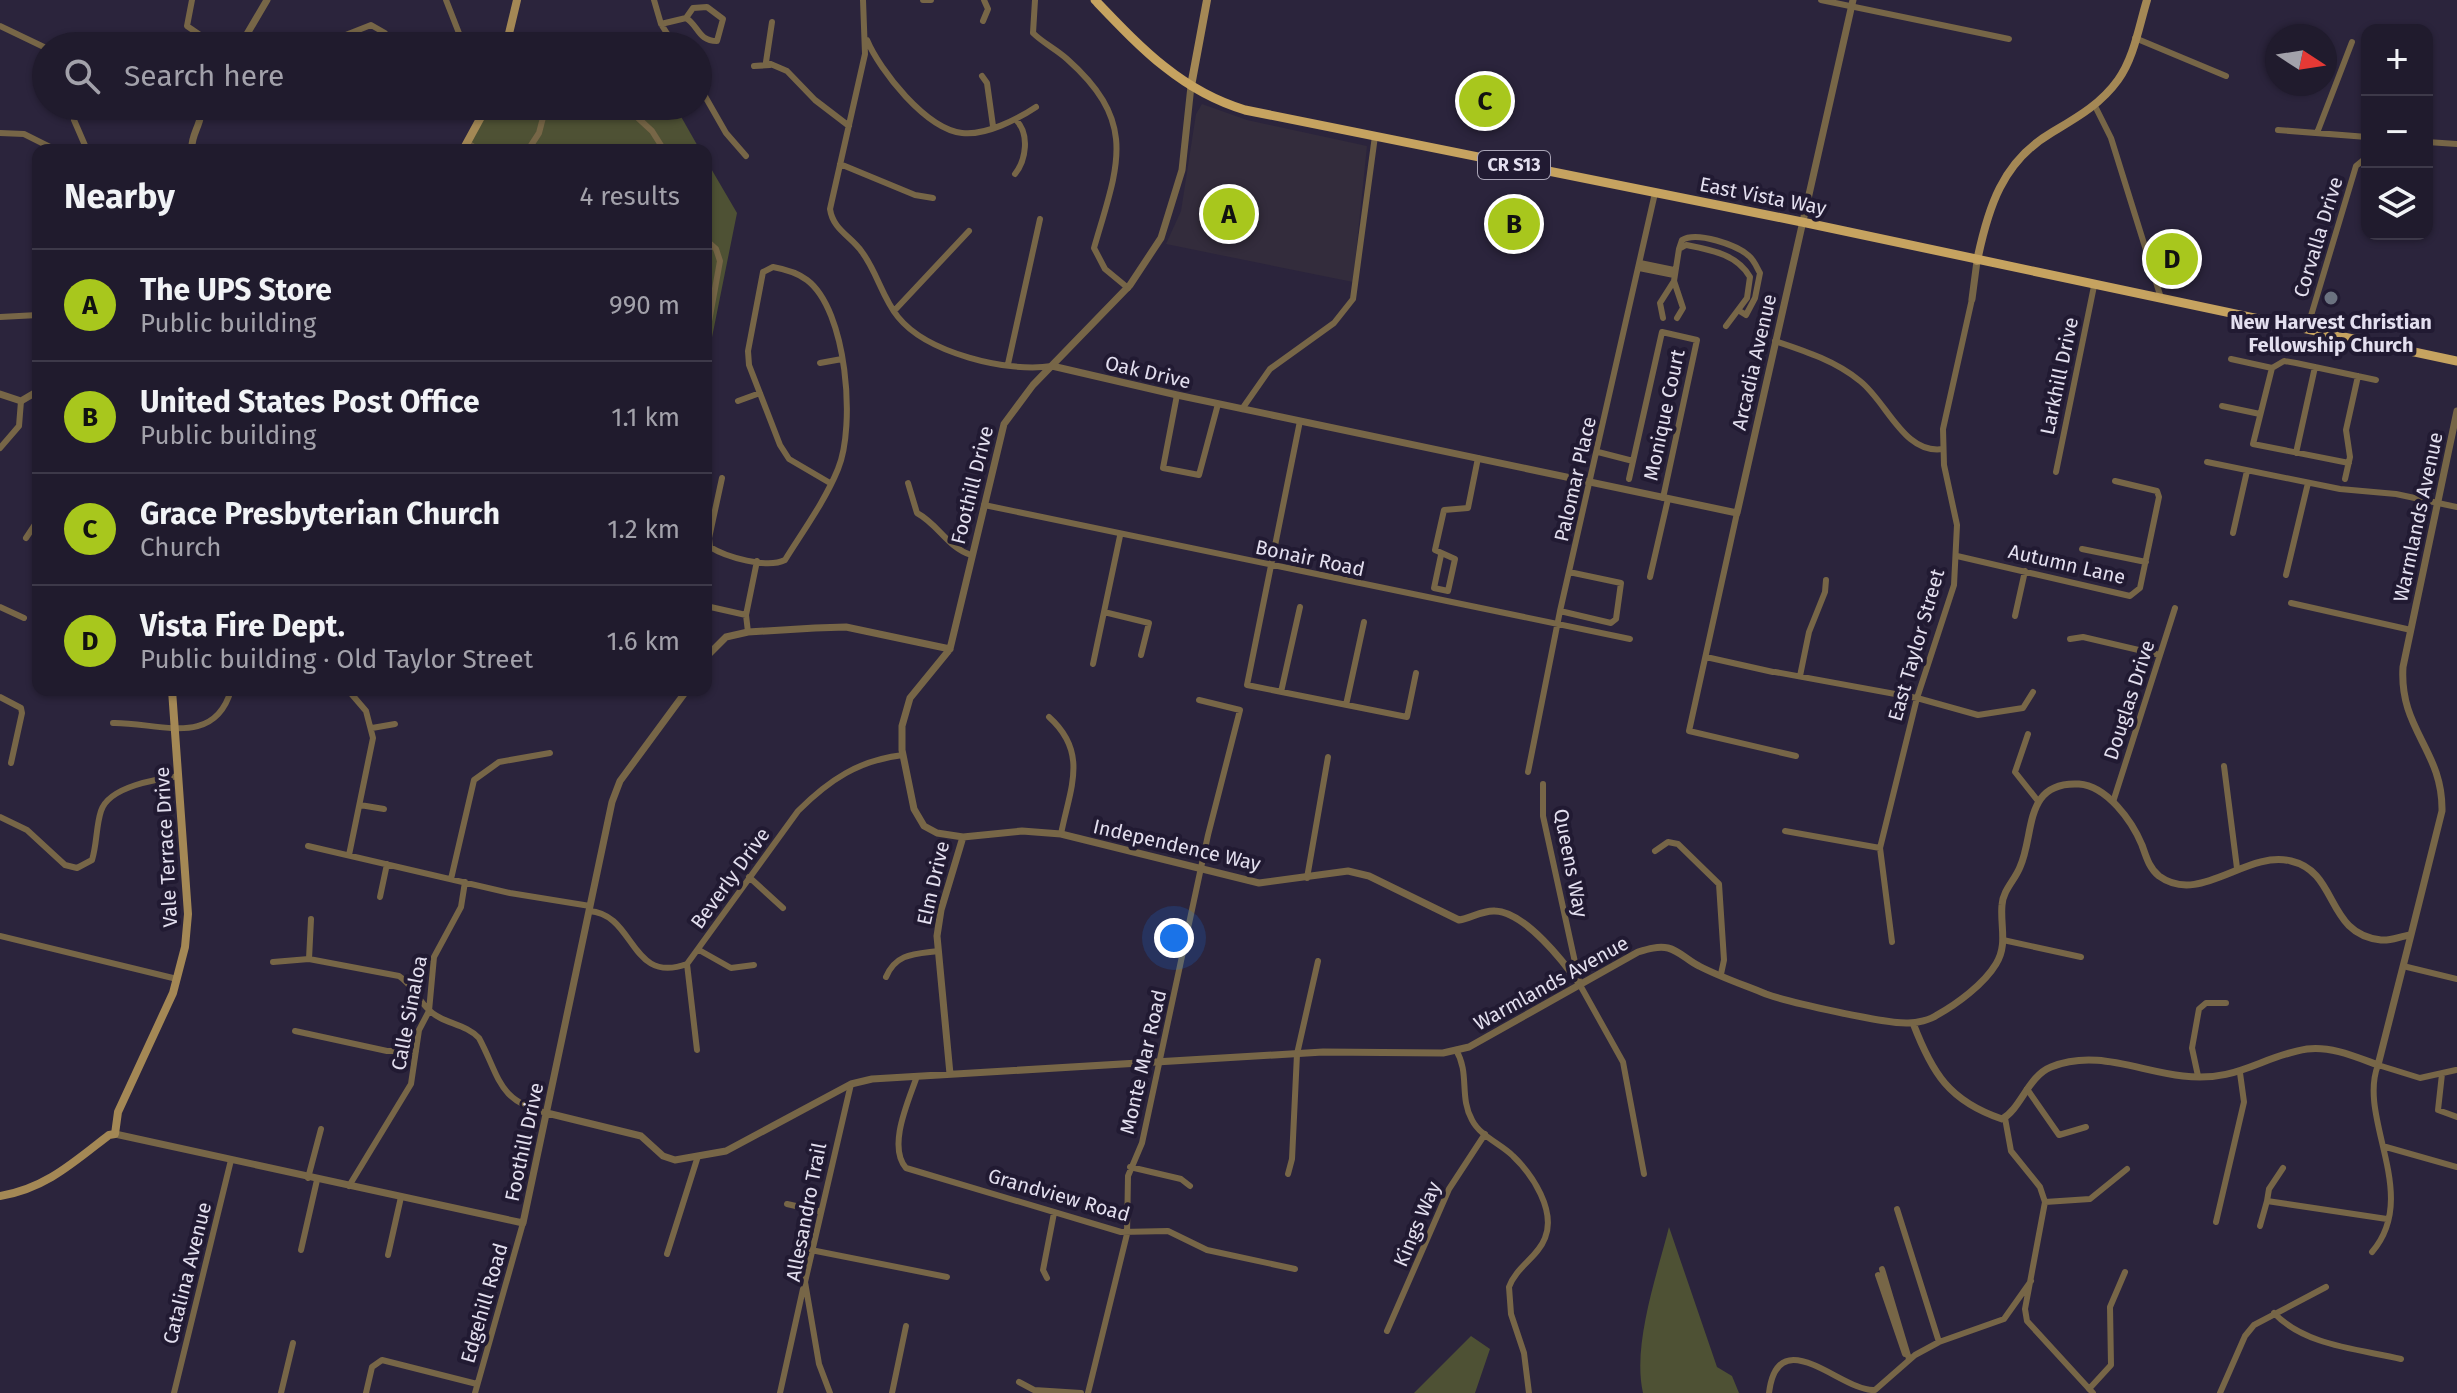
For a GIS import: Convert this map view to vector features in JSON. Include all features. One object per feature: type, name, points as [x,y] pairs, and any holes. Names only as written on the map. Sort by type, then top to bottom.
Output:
[{"type":"main road","points":[[509,32],[517,0]]},
{"type":"main road","name":"East Vista Way","points":[[1095,0],[1142,49],[1191,86],[1245,110],[1802,222],[2457,361]]},
{"type":"main road","points":[[1191,86],[1207,0]]},
{"type":"main road","points":[[1977,261],[1990,204],[2004,177],[2025,150],[2095,106],[2123,71],[2147,0]]},
{"type":"main road","points":[[466,144],[479,120]]},
{"type":"main road","name":"Vale Terrace Drive","points":[[115,1134],[118,1112],[177,979],[188,914],[172,696]]},
{"type":"main road","points":[[0,1196],[31,1190],[49,1181],[109,1135],[115,1134]]},
{"type":"street","points":[[192,0],[187,26],[196,32]]},
{"type":"street","points":[[248,32],[267,0]]},
{"type":"street","points":[[446,0],[459,32]]},
{"type":"street","points":[[654,0],[666,32]]},
{"type":"street","name":"Oak Drive","points":[[863,0],[867,40],[831,219],[863,253],[883,296],[894,311],[916,336],[933,347],[1008,364],[1039,368],[1052,366],[1737,513]]},
{"type":"street","points":[[923,0],[931,0]]},
{"type":"street","points":[[983,21],[988,9],[984,0]]},
{"type":"street","points":[[1035,0],[1033,33],[1069,60],[1108,103],[1117,126],[1114,173],[1094,248],[1105,269],[1128,288]]},
{"type":"street","points":[[1821,0],[1852,3],[2009,39]]},
{"type":"street","name":"Arcadia Avenue","points":[[1796,756],[1689,731],[1852,3]]},
{"type":"street","points":[[661,24],[686,18],[693,8],[707,7],[723,19],[724,29],[717,41],[712,42]]},
{"type":"street","points":[[686,18],[696,32]]},
{"type":"street","points":[[770,65],[764,59],[772,22]]},
{"type":"street","points":[[353,32],[371,25],[383,32]]},
{"type":"street","points":[[0,26],[32,41]]},
{"type":"street","points":[[2135,38],[2226,76]]},
{"type":"street","points":[[867,40],[889,78],[933,119],[964,134],[1016,120],[1036,107]]},
{"type":"street","points":[[2317,133],[2352,42]]},
{"type":"street","points":[[754,66],[770,65],[787,71],[815,100],[849,126]]},
{"type":"street","points":[[982,76],[987,83],[993,126]]},
{"type":"street","name":"Foothill Drive","points":[[950,649],[1004,424],[1052,366],[1128,288],[1161,238],[1174,204],[1185,152],[1191,86]]},
{"type":"street","points":[[2095,106],[2111,138],[2161,299]]},
{"type":"street","points":[[712,108],[726,133],[746,156]]},
{"type":"street","points":[[74,120],[84,144]]},
{"type":"street","points":[[192,144],[200,120]]},
{"type":"street","points":[[532,144],[542,120]]},
{"type":"street","points":[[640,120],[660,144]]},
{"type":"street","points":[[1015,174],[1025,152],[1021,125],[1016,120]]},
{"type":"street","points":[[2278,130],[2361,137]]},
{"type":"street","points":[[0,133],[24,134],[44,144]]},
{"type":"street","points":[[1242,409],[1270,369],[1334,323],[1353,299],[1375,136]]},
{"type":"street","points":[[2433,142],[2457,144]]},
{"type":"street","name":"Corvalla Drive","points":[[2307,330],[2356,166],[2361,162]]},
{"type":"street","points":[[840,164],[915,195],[933,198]]},
{"type":"street","name":"Palomar Place","points":[[1528,772],[1560,611],[1655,193]]},
{"type":"street","points":[[1008,364],[1040,219]]},
{"type":"street","points":[[894,311],[969,231]]},
{"type":"street","points":[[1663,318],[1660,303],[1674,275],[1682,240],[1691,236],[1721,243],[1749,256],[1760,273],[1755,298],[1746,315],[1738,310],[1726,326]]},
{"type":"street","points":[[712,245],[720,261],[712,305]]},
{"type":"street","name":"East Taylor Street","points":[[1880,848],[1917,698],[1947,612],[1957,556],[1957,525],[1943,449],[1947,407],[1972,299],[1977,261]]},
{"type":"street","points":[[1639,265],[1674,275]]},
{"type":"street","points":[[712,548],[757,561],[778,564],[785,560],[830,483],[844,446],[842,359],[830,315],[807,280],[773,267],[763,272],[748,351],[760,393],[789,459],[830,483]]},
{"type":"street","points":[[1674,275],[1683,308],[1677,318]]},
{"type":"street","name":"Larkhill Drive","points":[[2056,472],[2094,286]]},
{"type":"street","points":[[0,317],[32,315]]},
{"type":"street","name":"Monique Court","points":[[1633,461],[1662,332],[1697,340],[1650,577]]},
{"type":"street","points":[[1775,341],[1806,351],[1847,372],[1874,394],[1914,444],[1928,450],[1943,449]]},
{"type":"street","points":[[1071,370],[1067,357],[1075,343]]},
{"type":"street","points":[[820,363],[842,359]]},
{"type":"street","points":[[2231,359],[2272,368],[2284,361],[2376,380]]},
{"type":"street","points":[[2296,453],[2315,367]]},
{"type":"street","points":[[2272,368],[2253,444],[2349,463]]},
{"type":"street","points":[[2345,479],[2349,463],[2346,430],[2358,376]]},
{"type":"street","points":[[738,401],[760,393]]},
{"type":"street","points":[[0,394],[21,401],[32,395]]},
{"type":"street","points":[[1177,395],[1163,468],[1199,475],[1218,404]]},
{"type":"street","points":[[0,448],[19,426],[21,401]]},
{"type":"street","points":[[2222,406],[2260,414]]},
{"type":"street","name":"Warmlands Avenue","points":[[2378,1065],[2442,811],[2438,771],[2406,712],[2402,696],[2403,667],[2457,411]]},
{"type":"street","points":[[1300,421],[1247,685],[1407,717],[1416,673]]},
{"type":"street","points":[[1598,452],[1633,461],[1629,479]]},
{"type":"street","points":[[1441,555],[1434,588],[1448,591],[1455,559],[1435,550],[1444,510],[1468,508],[1478,458]]},
{"type":"street","points":[[2207,462],[2308,483],[2457,507]]},
{"type":"street","points":[[2233,533],[2247,471]]},
{"type":"street","points":[[712,524],[722,478]]},
{"type":"street","name":"Autumn Lane","points":[[1957,556],[2130,596],[2140,588],[2159,497],[2157,491],[2115,481]]},
{"type":"street","points":[[908,483],[917,513],[933,522],[952,547],[971,555]]},
{"type":"street","points":[[2286,575],[2308,483]]},
{"type":"street","name":"Bonair Road","points":[[984,505],[1120,536],[1630,639]]},
{"type":"street","points":[[26,538],[32,529]]},
{"type":"street","points":[[1093,664],[1120,536]]},
{"type":"street","name":"Autumn Lane","points":[[2082,549],[2146,562]]},
{"type":"street","points":[[748,632],[746,615],[757,561]]},
{"type":"street","points":[[2015,616],[2025,571]]},
{"type":"street","points":[[1560,611],[1611,623],[1616,619],[1621,583],[1569,572]]},
{"type":"street","points":[[1800,676],[1809,632],[1826,580]]},
{"type":"street","name":"Warmlands Avenue","points":[[2291,603],[2411,630]]},
{"type":"street","points":[[0,607],[24,618]]},
{"type":"street","points":[[712,607],[746,615]]},
{"type":"street","points":[[1281,692],[1300,607]]},
{"type":"street","name":"Douglas Drive","points":[[2113,802],[2175,608]]},
{"type":"street","points":[[1104,612],[1149,623],[1141,655]]},
{"type":"street","points":[[1346,705],[1364,622]]},
{"type":"street","points":[[712,651],[726,637],[748,632],[846,627],[950,649]]},
{"type":"street","points":[[2070,639],[2083,637],[2160,655]]},
{"type":"street","name":"Elm Drive","points":[[950,649],[910,698],[902,726],[903,755],[914,809],[924,826],[937,833],[963,837],[939,918],[938,951],[950,1074]]},
{"type":"street","points":[[1706,657],[1917,698],[1978,715],[2023,708],[2033,692]]},
{"type":"street","points":[[113,723],[175,729],[207,723],[227,704],[229,696]]},
{"type":"street","points":[[349,855],[372,728],[366,711],[353,696]]},
{"type":"street","name":"Foothill Drive","points":[[115,1134],[523,1223],[612,802],[620,781],[683,696]]},
{"type":"street","points":[[0,697],[21,708],[22,713],[11,763]]},
{"type":"street","name":"Monte Mar Road","points":[[1088,1393],[1127,1234],[1130,1167],[1142,1143],[1201,869],[1240,710],[1199,700]]},
{"type":"street","points":[[1049,717],[1067,734],[1074,766],[1061,834]]},
{"type":"street","points":[[372,728],[395,724]]},
{"type":"street","points":[[2028,734],[2015,772],[2038,801]]},
{"type":"street","points":[[451,879],[474,780],[481,771],[499,762],[550,753]]},
{"type":"street","name":"Beverly Drive","points":[[687,964],[798,811],[817,792],[856,764],[903,755]]},
{"type":"street","points":[[1307,878],[1328,757]]},
{"type":"street","points":[[2224,766],[2237,868]]},
{"type":"street","points":[[0,817],[27,830],[65,865],[77,868],[92,860],[101,812],[112,798],[145,780],[179,776]]},
{"type":"street","name":"Queens Way","points":[[1543,784],[1543,816],[1580,985],[1623,1062],[1644,1174]]},
{"type":"street","points":[[2005,1118],[1981,1113],[1946,1086],[1927,1061],[1913,1023],[1935,1017],[1977,985],[1997,963],[2003,940],[2003,899],[2022,865],[2030,818],[2038,801],[2055,788],[2077,784],[2095,788],[2113,802],[2159,875],[2182,886],[2195,885],[2273,858],[2300,863],[2319,877],[2349,928],[2380,940],[2411,935]]},
{"type":"street","points":[[360,805],[384,809]]},
{"type":"street","name":"Independence Way","points":[[963,837],[1022,831],[1061,834],[1259,883],[1348,871],[1369,876],[1459,920],[1491,910],[1501,911],[1547,944],[1580,985]]},
{"type":"street","points":[[1785,831],[1880,848],[1892,942]]},
{"type":"street","points":[[1655,851],[1668,842],[1678,844],[1702,872],[1719,884],[1724,960],[1721,974]]},
{"type":"street","points":[[308,846],[589,909],[616,921],[646,963],[667,967],[687,964],[697,1050]]},
{"type":"street","points":[[380,897],[387,864]]},
{"type":"street","points":[[749,877],[783,908]]},
{"type":"street","name":"Calle Sinaloa","points":[[349,1187],[407,1092],[419,1030],[429,1011],[434,957],[461,907],[465,882]]},
{"type":"street","points":[[309,959],[311,919]]},
{"type":"street","points":[[0,936],[177,979]]},
{"type":"street","points":[[2003,940],[2081,957]]},
{"type":"street","name":"Warmlands Avenue","points":[[273,962],[309,959],[399,976],[410,984],[429,1011],[472,1030],[509,1097],[524,1107],[647,1138],[663,1156],[675,1160],[726,1151],[851,1084],[917,1076],[1297,1054],[1443,1053],[1497,1032],[1653,948],[1671,949],[1701,968],[1776,997],[1913,1023]]},
{"type":"street","points":[[699,950],[731,968],[754,965]]},
{"type":"street","points":[[886,977],[892,965],[906,955],[938,951]]},
{"type":"street","points":[[1288,1174],[1292,1159],[1297,1054],[1318,961]]},
{"type":"street","points":[[2403,966],[2457,979]]},
{"type":"street","points":[[2198,1076],[2192,1048],[2199,1009],[2206,1003],[2226,1003]]},
{"type":"street","points":[[295,1031],[387,1051],[416,1051]]},
{"type":"street","points":[[2125,1272],[2110,1307],[2111,1365],[2091,1391],[2027,1321],[2045,1202],[2040,1187],[2011,1151],[2005,1118],[2047,1068],[2097,1059],[2184,1077],[2240,1073],[2308,1049],[2350,1054],[2420,1078],[2456,1070]]},
{"type":"street","points":[[1456,1050],[1466,1074],[1467,1109],[1476,1127],[1525,1170],[1546,1204],[1549,1218],[1545,1239],[1509,1287],[1511,1314],[1524,1353],[1529,1393]]},
{"type":"street","points":[[2372,1252],[2387,1219],[2390,1180],[2375,1098],[2378,1065]]},
{"type":"street","points":[[2216,1222],[2244,1102],[2240,1073]]},
{"type":"street","points":[[2442,1074],[2438,1110],[2457,1117]]},
{"type":"street","name":"Grandview Road","points":[[917,1076],[899,1144],[899,1156],[906,1168],[1127,1234],[1168,1231],[1207,1250],[1295,1269]]},
{"type":"street","name":"Allesandro Trail","points":[[830,1393],[816,1349],[805,1282],[818,1211],[851,1084]]},
{"type":"street","points":[[2027,1089],[2059,1135],[2086,1127]]},
{"type":"street","points":[[301,1250],[321,1129]]},
{"type":"street","name":"Kings Way","points":[[1387,1331],[1449,1189],[1485,1134]]},
{"type":"street","points":[[2386,1147],[2457,1167]]},
{"type":"street","points":[[667,1254],[698,1156]]},
{"type":"street","name":"Catalina Avenue","points":[[174,1393],[231,1160]]},
{"type":"street","points":[[1130,1167],[1181,1179],[1190,1186]]},
{"type":"street","points":[[2260,1226],[2269,1189],[2283,1168]]},
{"type":"street","points":[[2045,1202],[2090,1199],[2127,1169]]},
{"type":"street","points":[[388,1255],[401,1197]]},
{"type":"street","points":[[2267,1201],[2387,1219]]},
{"type":"street","points":[[787,1204],[818,1211]]},
{"type":"street","points":[[1897,1209],[1939,1342]]},
{"type":"street","points":[[1047,1278],[1043,1270],[1054,1213]]},
{"type":"street","name":"Edgehill Road","points":[[475,1393],[523,1223]]},
{"type":"street","points":[[811,1250],[947,1277]]},
{"type":"street","points":[[1880,1272],[1909,1359]]},
{"type":"street","points":[[1769,1393],[1773,1375],[1779,1367],[1796,1361],[1817,1367],[1852,1390],[1868,1392],[1880,1386],[1909,1359],[1939,1342],[2004,1319],[2031,1281]]},
{"type":"street","points":[[780,1393],[805,1282]]},
{"type":"street","points":[[2220,1393],[2245,1336],[2254,1325],[2326,1287]]},
{"type":"street","points":[[2274,1313],[2285,1325],[2323,1341],[2401,1359]]},
{"type":"street","points":[[892,1393],[906,1326]]},
{"type":"street","points":[[281,1393],[293,1343]]},
{"type":"street","points":[[366,1393],[372,1367],[382,1360],[477,1384]]},
{"type":"street","points":[[1019,1382],[1034,1390],[1081,1393]]},
{"type":"shaded area","points":[[1202,104],[1247,120],[1367,146],[1353,282],[1166,244],[1181,211],[1196,114]]},
{"type":"green space","points":[[479,120],[683,120],[697,144],[466,144]]},
{"type":"green space","points":[[712,170],[737,213],[712,337]]},
{"type":"green space","points":[[1669,1227],[1717,1367],[1732,1376],[1739,1393],[1643,1393],[1640,1374],[1643,1332]]},
{"type":"green space","points":[[1471,1336],[1490,1349],[1475,1393],[1414,1393]]},
{"type":"place","name":"Grace Presbyterian Church","points":[[1485,101]]},
{"type":"place","name":"The UPS Store","points":[[1229,214]]},
{"type":"place","name":"United States Post Office","points":[[1514,224]]},
{"type":"place","name":"Vista Fire Dept.","points":[[2172,259]]},
{"type":"place","name":"New Harvest Christian Fellowship Church","points":[[2331,298]]}]
